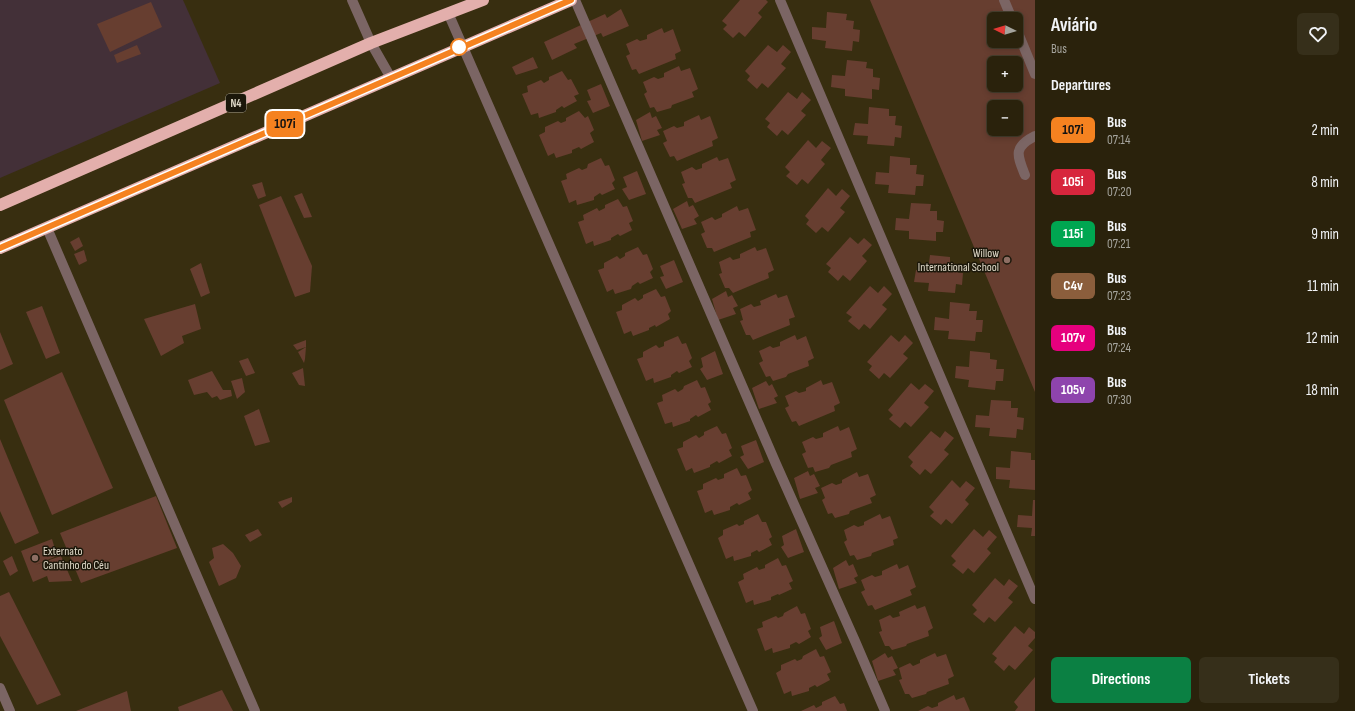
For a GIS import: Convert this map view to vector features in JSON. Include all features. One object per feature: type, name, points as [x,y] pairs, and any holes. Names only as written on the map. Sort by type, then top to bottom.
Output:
[{"type":"highway","name":"N4","points":[[0,206],[371,43],[449,15],[483,0]]},
{"type":"highway","points":[[0,248],[571,0]]},
{"type":"street","points":[[352,0],[371,43],[391,78]]},
{"type":"street","points":[[575,0],[769,450],[846,619],[885,711]]},
{"type":"street","points":[[780,0],[1035,597]]},
{"type":"street","points":[[1004,0],[1009,12]]},
{"type":"street","points":[[449,15],[754,711]]},
{"type":"street","points":[[1023,45],[1035,74]]},
{"type":"street","points":[[1025,175],[1018,157],[1018,150],[1024,141],[1035,136]]},
{"type":"street","points":[[47,228],[255,711]]},
{"type":"street","points":[[0,688],[10,711]]},
{"type":"shaded area","points":[[0,0],[183,0],[220,83],[0,178]]},
{"type":"building","points":[[740,0],[766,0],[768,2],[758,13],[762,17],[745,37],[739,32],[733,38],[723,29],[727,25],[722,21]]},
{"type":"building","name":"Willow International School","points":[[870,0],[1035,0],[1035,392]]},
{"type":"building","points":[[151,2],[162,27],[110,52],[97,24]]},
{"type":"building","points":[[621,9],[629,26],[603,37],[601,33],[574,44],[577,48],[552,60],[544,42],[605,14],[607,18]]},
{"type":"building","points":[[827,12],[847,14],[846,20],[854,21],[853,29],[860,30],[859,42],[853,41],[852,51],[825,48],[826,41],[812,39],[812,27],[826,28]]},
{"type":"building","points":[[662,28],[664,33],[673,29],[681,51],[675,54],[676,59],[639,74],[636,69],[632,70],[626,56],[630,54],[626,44],[637,39],[640,41],[647,39],[647,35]]},
{"type":"building","points":[[137,45],[141,54],[117,63],[114,55]]},
{"type":"building","points":[[768,45],[777,52],[783,45],[791,52],[781,64],[786,68],[768,88],[762,83],[757,89],[747,80],[750,76],[745,71]]},
{"type":"building","points":[[533,57],[538,68],[516,75],[512,67]]},
{"type":"building","points":[[847,60],[867,62],[866,68],[873,69],[873,77],[880,78],[879,90],[872,89],[872,99],[845,96],[845,89],[831,87],[832,75],[845,76]]},
{"type":"building","points":[[679,66],[681,71],[690,68],[698,89],[692,92],[694,97],[672,105],[671,108],[657,112],[654,107],[650,108],[644,94],[647,92],[643,82],[654,77],[658,79],[664,77],[664,73]]},
{"type":"building","points":[[562,71],[568,80],[571,79],[579,94],[574,96],[577,101],[564,108],[562,106],[556,110],[556,112],[539,118],[538,113],[531,115],[522,94],[528,92],[527,86],[541,80],[544,83],[549,80],[549,77]]},
{"type":"building","points":[[601,84],[610,106],[593,113],[587,101],[591,100],[587,90]]},
{"type":"building","points":[[788,92],[797,99],[802,92],[811,100],[801,111],[806,115],[788,135],[782,130],[777,136],[767,127],[770,123],[765,119]]},
{"type":"building","points":[[869,107],[889,109],[889,116],[896,116],[895,125],[902,126],[901,138],[895,137],[894,146],[867,144],[868,136],[853,135],[855,123],[868,124]]},
{"type":"building","points":[[579,111],[585,118],[588,116],[594,130],[590,133],[594,142],[581,149],[579,147],[572,150],[572,153],[556,158],[554,153],[548,156],[539,135],[545,132],[545,127],[558,121],[561,123],[566,121],[566,118]]},
{"type":"building","points":[[650,112],[652,118],[656,116],[662,128],[657,130],[660,135],[642,141],[636,120]]},
{"type":"building","points":[[699,115],[701,120],[710,116],[718,138],[712,141],[713,146],[677,161],[674,156],[670,157],[663,143],[667,141],[663,131],[674,126],[677,128],[684,126],[684,122]]},
{"type":"building","points":[[808,140],[816,148],[822,141],[831,148],[821,160],[825,164],[808,184],[802,179],[797,185],[786,176],[790,172],[785,167]]},
{"type":"building","points":[[890,156],[910,158],[910,165],[917,165],[916,174],[924,175],[923,186],[916,186],[915,195],[888,193],[889,185],[875,184],[876,172],[889,173]]},
{"type":"building","points":[[717,157],[719,161],[728,158],[736,180],[730,183],[732,188],[695,203],[692,198],[688,198],[682,184],[685,183],[681,172],[692,167],[696,170],[702,168],[702,164]]},
{"type":"building","points":[[601,158],[605,166],[609,165],[615,180],[612,183],[615,189],[602,195],[600,193],[594,197],[594,200],[577,205],[576,200],[569,203],[561,181],[567,179],[566,174],[579,168],[582,170],[587,168],[588,164]]},
{"type":"building","points":[[637,171],[646,194],[629,200],[622,189],[627,187],[623,177]]},
{"type":"building","points":[[262,182],[266,196],[258,199],[252,185]]},
{"type":"building","points":[[828,188],[836,196],[842,189],[850,196],[840,208],[845,212],[828,232],[822,227],[816,233],[806,224],[809,220],[805,216]]},
{"type":"building","points":[[302,193],[312,217],[304,218],[294,196]]},
{"type":"building","points":[[281,196],[312,266],[310,292],[295,297],[259,205]]},
{"type":"building","points":[[618,199],[623,207],[627,206],[633,221],[629,223],[632,230],[620,236],[618,234],[611,238],[611,240],[594,246],[593,241],[586,244],[578,222],[584,220],[583,215],[597,208],[599,211],[605,208],[605,205]]},
{"type":"building","points":[[687,201],[689,207],[693,205],[699,216],[694,219],[697,224],[682,229],[673,209]]},
{"type":"building","points":[[911,203],[931,204],[930,211],[937,211],[937,220],[944,221],[943,232],[936,232],[936,241],[909,239],[909,231],[895,230],[896,218],[909,219]]},
{"type":"building","points":[[737,206],[739,211],[748,208],[756,230],[750,232],[751,237],[714,252],[712,248],[707,248],[701,234],[705,232],[701,222],[712,217],[715,220],[722,217],[722,214]]},
{"type":"building","points":[[79,237],[83,246],[75,251],[70,242]]},
{"type":"building","points":[[850,237],[858,244],[864,238],[872,245],[862,256],[867,261],[850,281],[843,275],[838,281],[828,272],[831,268],[826,264]]},
{"type":"building","points":[[638,247],[643,255],[647,254],[653,269],[650,272],[653,278],[640,284],[638,282],[632,286],[631,289],[615,294],[613,289],[607,292],[598,270],[604,268],[604,263],[617,256],[620,259],[625,256],[625,253]]},
{"type":"building","points":[[755,247],[757,251],[766,248],[774,270],[768,273],[769,278],[733,293],[729,288],[725,288],[719,274],[722,273],[719,262],[730,257],[733,260],[740,258],[740,254]]},
{"type":"building","points":[[84,250],[87,261],[79,265],[74,254]]},
{"type":"building","points":[[930,255],[950,257],[950,263],[957,264],[956,272],[963,273],[962,285],[956,284],[955,293],[928,291],[929,283],[914,282],[916,270],[928,271]]},
{"type":"building","points":[[674,260],[683,282],[666,289],[660,277],[664,276],[660,266]]},
{"type":"building","points":[[201,263],[210,293],[201,297],[190,269]]},
{"type":"building","points":[[870,286],[878,293],[884,286],[892,294],[882,305],[887,309],[870,329],[864,324],[859,330],[848,321],[852,317],[846,313]]},
{"type":"building","points":[[656,289],[661,297],[665,296],[671,311],[668,314],[670,319],[656,327],[655,325],[649,328],[649,330],[633,336],[631,331],[624,334],[616,312],[622,310],[622,305],[635,298],[638,301],[643,298],[643,295]]},
{"type":"building","points":[[726,291],[728,297],[732,295],[738,306],[733,308],[736,314],[718,320],[712,299]]},
{"type":"building","points":[[776,294],[778,298],[787,295],[795,317],[789,319],[790,325],[753,340],[750,335],[746,335],[740,321],[743,320],[740,309],[751,304],[754,307],[761,305],[760,301]]},
{"type":"building","points":[[950,302],[970,304],[969,311],[977,311],[976,320],[983,320],[982,332],[976,332],[975,341],[948,339],[949,331],[934,330],[935,317],[949,319]]},
{"type":"building","points":[[195,304],[201,329],[182,336],[184,343],[161,356],[144,319]]},
{"type":"building","points":[[42,306],[60,353],[46,359],[26,312]]},
{"type":"building","points":[[0,332],[13,364],[0,370]]},
{"type":"building","points":[[795,335],[797,340],[806,336],[814,358],[808,361],[809,366],[788,374],[786,377],[773,381],[770,376],[766,377],[759,363],[763,361],[759,351],[770,346],[773,348],[780,346],[780,342]]},
{"type":"building","points":[[891,335],[899,342],[905,335],[913,343],[903,354],[908,358],[890,378],[884,373],[879,379],[869,370],[872,366],[867,362]]},
{"type":"building","points":[[678,336],[682,344],[686,343],[692,358],[689,361],[692,367],[679,373],[677,371],[671,375],[671,377],[654,383],[653,378],[646,381],[637,359],[643,357],[643,352],[656,345],[659,348],[664,346],[664,342]]},
{"type":"building","points":[[306,340],[306,347],[297,350],[293,345]]},
{"type":"building","points":[[306,347],[305,359],[304,363],[298,352]]},
{"type":"building","points":[[715,351],[723,374],[707,380],[700,369],[703,367],[701,358]]},
{"type":"building","points":[[970,351],[990,353],[990,359],[997,360],[996,369],[1004,369],[1003,381],[996,381],[995,390],[968,387],[969,380],[955,378],[956,366],[969,367]]},
{"type":"building","points":[[248,358],[255,373],[246,376],[239,361]]},
{"type":"building","points":[[303,368],[305,386],[299,385],[292,373]]},
{"type":"building","points":[[212,371],[223,390],[231,390],[232,396],[220,400],[217,396],[212,398],[207,392],[194,395],[188,380]]},
{"type":"building","points":[[62,372],[113,488],[52,515],[4,400]]},
{"type":"building","points":[[242,378],[245,392],[237,399],[231,381]]},
{"type":"building","points":[[697,380],[701,388],[705,387],[711,402],[708,404],[711,410],[698,417],[696,415],[690,419],[690,421],[673,427],[672,422],[665,424],[657,403],[663,401],[662,395],[675,389],[678,392],[683,389],[684,386]]},
{"type":"building","points":[[821,380],[823,385],[832,382],[840,403],[834,406],[835,411],[799,426],[796,421],[792,422],[785,408],[789,406],[785,396],[796,391],[799,393],[806,391],[806,388]]},
{"type":"building","points":[[766,381],[769,386],[772,384],[778,396],[774,398],[777,403],[759,409],[752,388]]},
{"type":"building","points":[[911,383],[919,390],[925,384],[934,391],[924,403],[929,407],[911,427],[905,422],[900,428],[889,419],[893,415],[888,410]]},
{"type":"building","points":[[991,400],[1011,401],[1011,408],[1018,408],[1017,417],[1024,418],[1023,430],[1017,429],[1016,438],[989,436],[990,428],[975,427],[976,415],[989,416]]},
{"type":"building","points":[[259,409],[270,442],[255,446],[244,416]]},
{"type":"building","points":[[717,426],[722,434],[726,433],[732,448],[729,450],[732,456],[719,463],[717,461],[710,465],[710,467],[694,473],[692,468],[686,471],[677,449],[683,447],[683,442],[696,435],[699,438],[704,435],[704,432]]},
{"type":"building","points":[[838,426],[840,431],[849,427],[857,449],[851,452],[852,457],[831,465],[829,468],[815,472],[813,467],[808,468],[802,454],[806,452],[802,442],[813,437],[816,439],[823,437],[823,433]]},
{"type":"building","points":[[931,431],[940,438],[945,431],[954,438],[944,450],[949,454],[931,474],[925,469],[920,475],[910,466],[913,462],[908,457]]},
{"type":"building","points":[[0,439],[39,533],[15,544],[0,511]]},
{"type":"building","points":[[756,440],[764,462],[748,469],[740,457],[744,455],[741,446]]},
{"type":"building","points":[[1011,451],[1031,453],[1031,460],[1035,460],[1035,490],[1009,488],[1010,480],[996,479],[996,467],[1010,468]]},
{"type":"building","points":[[737,468],[741,476],[746,475],[752,490],[748,493],[751,499],[739,505],[737,503],[730,507],[730,510],[714,515],[712,510],[705,513],[697,491],[703,489],[703,484],[716,478],[718,480],[724,478],[724,474]]},
{"type":"building","points":[[808,471],[810,476],[814,474],[820,486],[815,488],[818,493],[800,499],[794,478]]},
{"type":"building","points":[[857,472],[859,477],[868,474],[876,495],[870,498],[872,503],[850,511],[849,514],[835,518],[832,513],[828,514],[822,500],[825,498],[821,488],[832,483],[836,485],[842,483],[842,480]]},
{"type":"building","points":[[952,480],[960,488],[966,481],[975,488],[965,500],[969,504],[952,524],[946,519],[941,525],[930,516],[934,512],[929,507]]},
{"type":"building","points":[[156,496],[177,548],[81,583],[60,533]]},
{"type":"building","points":[[292,497],[292,502],[282,508],[278,502]]},
{"type":"building","points":[[1033,500],[1035,500],[1035,536],[1031,536],[1032,528],[1017,527],[1018,515],[1032,516]]},
{"type":"building","points":[[758,514],[762,522],[766,522],[772,537],[769,539],[772,545],[759,552],[757,550],[751,553],[751,556],[734,561],[733,556],[726,559],[718,538],[723,535],[723,530],[737,524],[739,526],[744,524],[744,521]]},
{"type":"building","points":[[880,514],[882,519],[890,516],[898,538],[893,540],[894,545],[872,553],[871,556],[857,560],[854,555],[850,556],[844,542],[847,540],[844,530],[854,525],[858,527],[864,525],[864,522]]},
{"type":"building","points":[[258,529],[262,535],[250,542],[245,535]]},
{"type":"building","points":[[796,529],[804,552],[788,558],[781,547],[784,545],[782,536]]},
{"type":"building","points":[[974,529],[983,537],[989,530],[997,537],[987,549],[991,553],[974,573],[968,568],[963,574],[952,565],[956,561],[951,556]]},
{"type":"building","points":[[52,539],[57,556],[35,565],[61,556],[72,581],[49,582],[47,576],[33,582],[21,551]]},
{"type":"building","points":[[223,544],[233,553],[241,566],[236,578],[219,586],[209,562],[214,558],[212,548]]},
{"type":"building","points":[[12,556],[18,571],[10,576],[3,561]]},
{"type":"building","points":[[778,558],[782,566],[786,565],[793,581],[789,583],[792,589],[771,597],[771,600],[754,605],[753,600],[746,603],[738,582],[744,579],[743,574],[757,567],[759,570],[765,568],[765,565]]},
{"type":"building","points":[[846,560],[849,566],[853,564],[858,576],[854,578],[857,583],[839,589],[833,568]]},
{"type":"building","points":[[897,564],[899,569],[908,565],[916,587],[910,590],[912,595],[875,610],[872,605],[868,606],[861,592],[865,590],[861,580],[872,575],[875,577],[882,575],[882,571]]},
{"type":"building","points":[[995,578],[1004,586],[1009,579],[1018,586],[1008,598],[1013,602],[995,622],[989,617],[984,623],[973,614],[977,610],[972,605]]},
{"type":"building","points":[[9,592],[61,695],[37,705],[0,636],[0,596]]},
{"type":"building","points":[[915,605],[917,609],[925,606],[933,628],[928,631],[929,636],[907,644],[906,646],[892,650],[889,646],[885,646],[879,632],[882,631],[879,620],[890,615],[893,618],[900,616],[899,612]]},
{"type":"building","points":[[797,606],[801,614],[805,613],[811,629],[808,631],[811,637],[799,644],[796,642],[790,645],[790,648],[773,653],[772,648],[765,651],[757,629],[763,627],[762,622],[776,616],[778,618],[783,616],[784,613]]},
{"type":"building","points":[[834,621],[842,643],[826,650],[819,638],[822,636],[820,627]]},
{"type":"building","points":[[1015,626],[1024,634],[1029,627],[1035,632],[1035,638],[1028,646],[1033,650],[1015,670],[1009,665],[1004,671],[994,662],[997,658],[992,654]]},
{"type":"building","points":[[816,649],[820,657],[824,656],[831,672],[827,674],[830,680],[817,687],[815,685],[809,688],[809,691],[792,696],[791,691],[784,694],[776,673],[781,670],[781,665],[795,659],[797,661],[802,659],[803,656]]},
{"type":"building","points":[[885,653],[888,658],[892,656],[898,668],[893,670],[896,675],[878,681],[872,661]]},
{"type":"building","points":[[935,653],[937,657],[946,654],[954,676],[948,679],[949,684],[927,692],[926,694],[912,698],[909,694],[905,694],[899,680],[902,679],[899,668],[910,663],[913,666],[920,663],[920,660]]},
{"type":"building","points":[[1035,677],[1035,711],[1015,711],[1018,707],[1014,702]]},
{"type":"building","points":[[222,690],[233,711],[179,711],[178,707]]},
{"type":"building","points":[[127,691],[131,711],[76,711]]},
{"type":"building","points":[[954,695],[956,700],[964,697],[970,711],[918,711],[928,706],[932,708],[938,706],[938,703]]},
{"type":"building","points":[[835,696],[840,704],[844,703],[847,711],[801,711],[814,705],[816,708],[822,705],[822,702]]},
{"type":"bus line","name":"107i","points":[[0,248],[571,0]]},
{"type":"place","name":"Willow International School","points":[[1007,260]]},
{"type":"place","name":"Externato Cantinho do Céu","points":[[35,558]]}]
